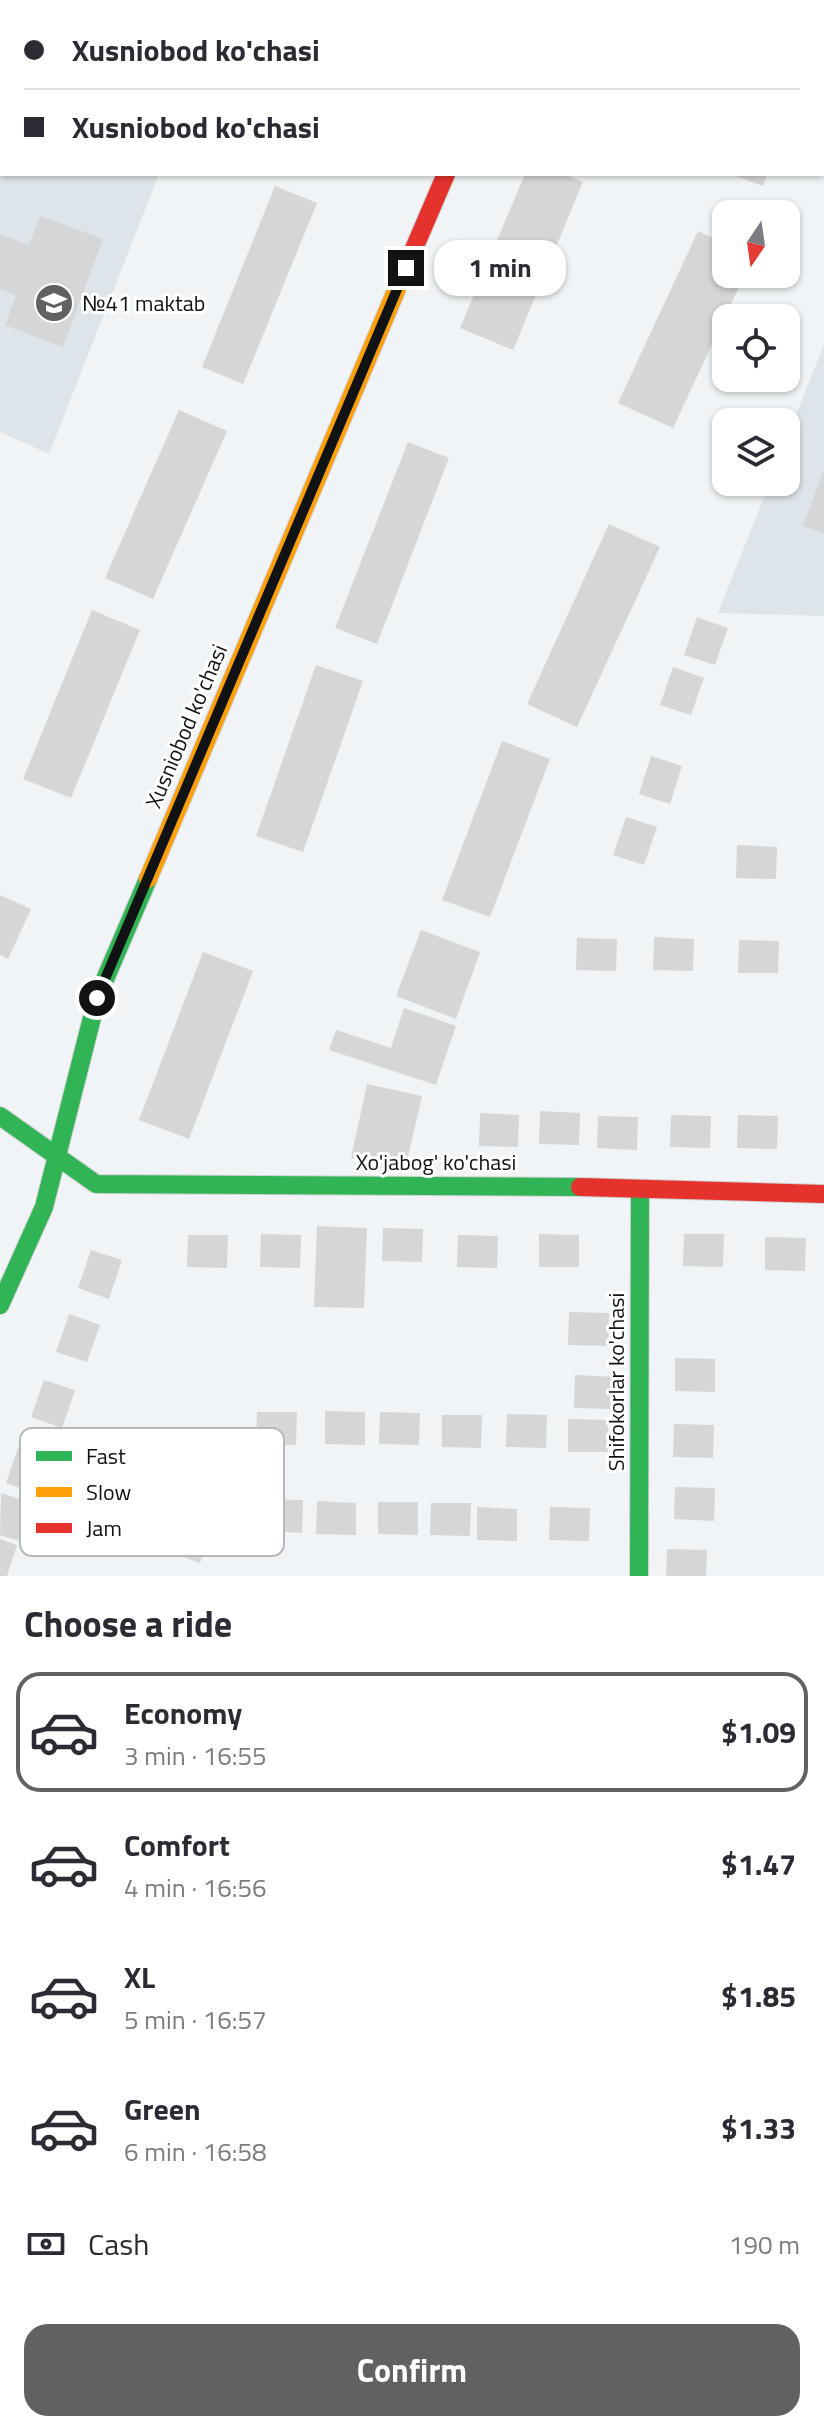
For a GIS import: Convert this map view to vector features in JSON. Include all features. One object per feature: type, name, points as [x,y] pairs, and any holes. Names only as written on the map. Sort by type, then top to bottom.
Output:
[{"type":"street","name":"Xusniobod ko'chasi","points":[[0,1305],[44,1207],[97,998],[445,176]]},
{"type":"street","name":"Xo'jabog' ko'chasi","points":[[0,1116],[96,1184],[640,1189],[824,1194]]},
{"type":"street","name":"Shifokorlar ko'chasi","points":[[639,1576],[640,1189]]},
{"type":"shaded area","name":"№41 maktab","points":[[0,176],[158,176],[49,454],[0,432]]},
{"type":"shaded area","points":[[824,344],[824,616],[718,613],[764,496],[800,496],[799,408]]},
{"type":"building","points":[[524,176],[568,176],[583,182],[513,350],[460,328]]},
{"type":"building","points":[[736,176],[766,176],[763,186]]},
{"type":"building","points":[[275,186],[317,203],[243,384],[202,367]]},
{"type":"building","points":[[40,216],[103,239],[63,347],[5,325],[16,295],[0,289],[0,234],[29,245]]},
{"type":"building","points":[[698,231],[712,238],[712,288],[738,288],[731,304],[712,304],[712,345],[673,428],[618,403]]},
{"type":"building","points":[[179,410],[227,431],[153,599],[105,578]]},
{"type":"building","points":[[408,442],[449,458],[377,644],[335,628]]},
{"type":"building","points":[[824,469],[824,533],[803,526]]},
{"type":"building","points":[[609,524],[660,547],[577,727],[527,704]]},
{"type":"building","points":[[92,610],[140,630],[71,798],[23,779]]},
{"type":"building","points":[[697,617],[728,628],[715,665],[684,655]]},
{"type":"building","points":[[316,665],[363,681],[303,852],[256,836]]},
{"type":"building","points":[[673,667],[704,678],[691,715],[660,705]]},
{"type":"building","points":[[502,741],[550,759],[490,917],[442,900]]},
{"type":"building","points":[[651,756],[682,766],[670,804],[639,794]]},
{"type":"building","points":[[626,817],[657,827],[644,865],[613,855]]},
{"type":"building","points":[[737,845],[777,847],[776,879],[736,878]]},
{"type":"building","points":[[0,895],[31,909],[8,959],[0,955]]},
{"type":"building","points":[[421,930],[480,952],[456,1019],[396,996]]},
{"type":"building","points":[[654,937],[694,939],[693,971],[653,970]]},
{"type":"building","points":[[577,938],[617,939],[616,971],[576,970]]},
{"type":"building","points":[[739,940],[779,941],[778,973],[738,973]]},
{"type":"building","points":[[203,952],[253,971],[189,1139],[139,1120]]},
{"type":"building","points":[[404,1008],[456,1026],[436,1085],[329,1050],[336,1030],[391,1048]]},
{"type":"building","points":[[367,1084],[422,1096],[405,1170],[351,1158]]},
{"type":"building","points":[[540,1111],[580,1113],[579,1145],[539,1144]]},
{"type":"building","points":[[480,1113],[519,1115],[518,1147],[479,1146]]},
{"type":"building","points":[[671,1115],[711,1116],[710,1148],[670,1147]]},
{"type":"building","points":[[738,1115],[778,1116],[777,1149],[737,1148]]},
{"type":"building","points":[[598,1116],[638,1117],[637,1150],[597,1148]]},
{"type":"building","points":[[317,1226],[367,1228],[364,1308],[314,1307]]},
{"type":"building","points":[[383,1228],[423,1229],[422,1262],[382,1261]]},
{"type":"building","points":[[261,1234],[301,1235],[300,1268],[260,1267]]},
{"type":"building","points":[[539,1234],[579,1235],[579,1267],[539,1267]]},
{"type":"building","points":[[684,1234],[724,1234],[723,1267],[683,1266]]},
{"type":"building","points":[[188,1235],[228,1235],[227,1268],[187,1267]]},
{"type":"building","points":[[458,1235],[498,1236],[497,1268],[457,1267]]},
{"type":"building","points":[[765,1237],[806,1238],[805,1271],[765,1270]]},
{"type":"building","points":[[91,1250],[122,1260],[109,1299],[78,1288]]},
{"type":"building","points":[[569,1312],[609,1313],[608,1346],[568,1345]]},
{"type":"building","points":[[69,1314],[100,1325],[87,1362],[56,1352]]},
{"type":"building","points":[[675,1358],[715,1359],[715,1392],[675,1391]]},
{"type":"building","points":[[575,1375],[615,1377],[614,1409],[574,1408]]},
{"type":"building","points":[[44,1380],[75,1390],[62,1428],[31,1417]]},
{"type":"building","points":[[325,1411],[365,1412],[365,1445],[325,1444]]},
{"type":"building","points":[[257,1412],[297,1412],[296,1445],[284,1445],[284,1428],[256,1428]]},
{"type":"building","points":[[380,1412],[420,1413],[419,1445],[379,1444]]},
{"type":"building","points":[[507,1414],[547,1415],[546,1448],[506,1447]]},
{"type":"building","points":[[442,1415],[482,1415],[481,1448],[442,1447]]},
{"type":"building","points":[[568,1419],[608,1420],[608,1452],[568,1452]]},
{"type":"building","points":[[674,1424],[714,1425],[713,1458],[673,1457]]},
{"type":"building","points":[[19,1445],[20,1445],[20,1488],[6,1483]]},
{"type":"building","points":[[675,1487],[715,1488],[714,1521],[674,1519]]},
{"type":"building","points":[[1,1493],[20,1499],[20,1538],[19,1541],[0,1535]]},
{"type":"building","points":[[284,1500],[303,1500],[302,1533],[284,1532]]},
{"type":"building","points":[[317,1501],[356,1503],[356,1535],[316,1534]]},
{"type":"building","points":[[378,1502],[418,1502],[418,1535],[378,1534]]},
{"type":"building","points":[[431,1503],[471,1503],[470,1536],[430,1535]]},
{"type":"building","points":[[477,1507],[517,1509],[517,1541],[477,1540]]},
{"type":"building","points":[[550,1507],[590,1508],[589,1541],[549,1540]]},
{"type":"building","points":[[0,1539],[17,1545],[7,1576],[0,1576]]},
{"type":"building","points":[[667,1549],[707,1550],[706,1576],[666,1576]]},
{"type":"building","points":[[180,1556],[202,1556],[200,1563]]},
{"type":"traffic: fast","points":[[0,1305],[44,1207],[97,998],[148,879]]},
{"type":"traffic: fast","points":[[0,1116],[96,1184],[580,1187]]},
{"type":"traffic: fast","points":[[639,1576],[640,1189]]},
{"type":"traffic: slow","points":[[148,879],[401,279]]},
{"type":"traffic: jam","points":[[401,279],[445,176]]},
{"type":"traffic: jam","points":[[580,1187],[824,1194]]},
{"type":"place","name":"№41 maktab","points":[[54,303]]},
{"type":"route","points":[[97,998],[406,268]]}]
